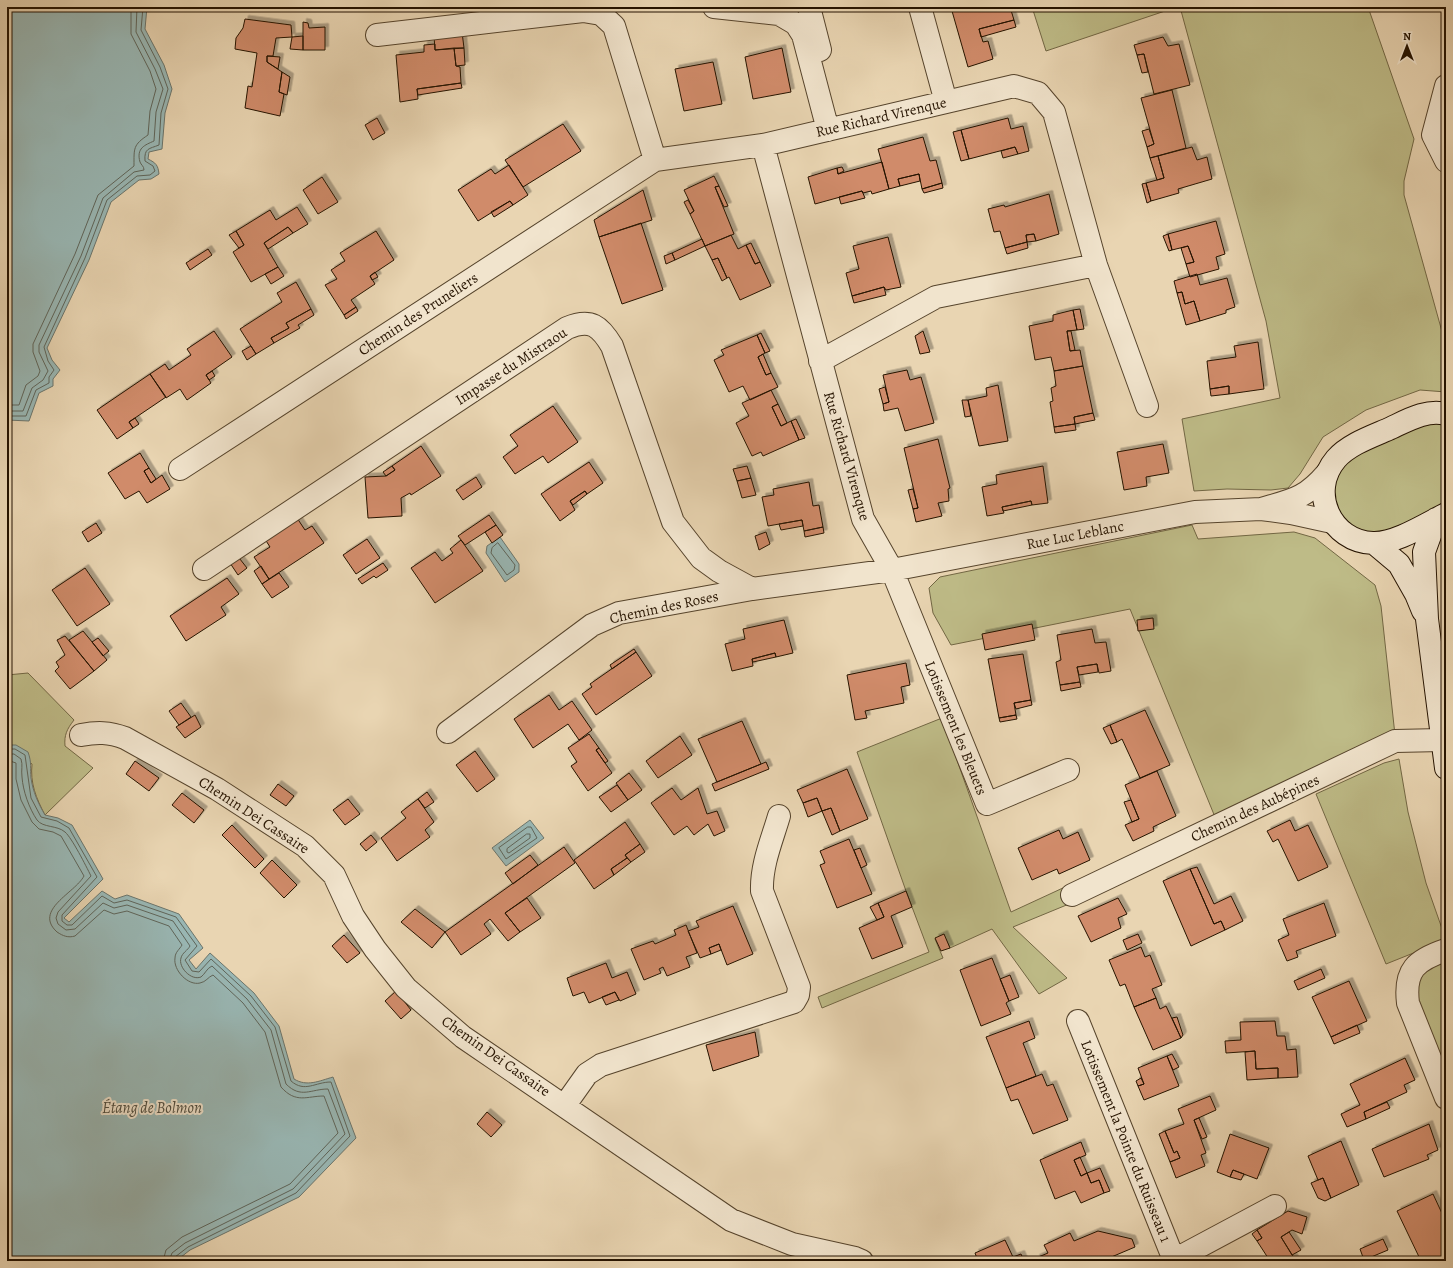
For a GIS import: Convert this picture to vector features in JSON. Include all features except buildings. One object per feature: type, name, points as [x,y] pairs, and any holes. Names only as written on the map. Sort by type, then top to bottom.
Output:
[{"type":"street","points":[[714,7],[779,14],[796,24],[802,35],[828,130]]},
{"type":"street","points":[[808,7],[830,86],[828,130]]},
{"type":"street","points":[[920,7],[946,102]]},
{"type":"street","points":[[377,35],[583,11],[601,14],[614,26],[655,160]]},
{"type":"street","name":"Rue Richard Virenque","points":[[892,570],[863,520],[763,145],[1014,86],[1038,93],[1054,112],[1096,265],[1146,406]]},
{"type":"street","points":[[1446,86],[1433,135],[1446,161]]},
{"type":"street","name":"Chemin des Pruneliers","points":[[180,469],[655,160],[763,145]]},
{"type":"street","points":[[820,361],[936,296],[1096,265]]},
{"type":"street","name":"Impasse du Mistraou","points":[[204,569],[568,328],[586,323],[601,330],[612,346],[673,522],[701,558],[719,571],[752,589]]},
{"type":"street","name":"Rue Luc Leblanc","points":[[1261,509],[1296,499],[1313,489],[1327,473],[1336,459],[1350,448],[1410,419],[1426,413],[1446,414]]},
{"type":"street","points":[[1327,473],[1323,490],[1325,507],[1332,522],[1344,533],[1358,541],[1374,543],[1390,541],[1441,516]]},
{"type":"street","name":"Rue Luc Leblanc","points":[[892,570],[1195,512],[1261,509],[1291,512],[1332,522]]},
{"type":"street","points":[[1441,516],[1424,552],[1427,619],[1446,768]]},
{"type":"street","points":[[1374,543],[1399,564],[1416,594],[1427,619]]},
{"type":"street","name":"Chemin des Roses","points":[[448,732],[592,625],[605,618],[619,613],[752,589],[892,570]]},
{"type":"street","name":"Lotissement les Bleuets","points":[[892,570],[987,804],[1068,770]]},
{"type":"street","name":"Chemin Dei Cassaire","points":[[81,736],[97,732],[112,733],[125,738],[217,789],[305,846],[334,875],[353,916],[375,949],[406,988],[463,1037],[565,1105],[731,1220],[792,1244],[855,1258],[862,1261]]},
{"type":"street","name":"Chemin des Aubépines","points":[[1072,895],[1396,741],[1442,740]]},
{"type":"street","points":[[565,1105],[587,1074],[601,1065],[794,1002],[798,995],[799,987],[762,891],[761,877],[764,863],[779,816]]},
{"type":"street","points":[[1446,950],[1428,956],[1416,964],[1410,974],[1406,989],[1408,1003],[1446,1098]]},
{"type":"street","name":"Lotissement la Pointe du Ruisseau 1","points":[[1078,1021],[1174,1260],[1275,1206]]},
{"type":"shaded area","points":[[1032,7],[1177,7],[1046,51]]},
{"type":"shaded area","points":[[1180,7],[1368,7],[1414,139],[1404,181],[1404,195],[1446,346],[1446,392],[1420,390],[1366,410],[1323,437],[1300,474],[1288,488],[1271,490],[1227,489],[1194,491],[1182,419],[1280,398],[1266,321]]},
{"type":"shaded area","points":[[1432,422],[1446,425],[1446,508],[1400,533],[1356,533],[1333,506],[1335,476],[1344,463],[1356,454],[1418,423]]},
{"type":"shaded area","points":[[1192,525],[1198,539],[1294,532],[1315,538],[1375,585],[1381,606],[1395,735],[1215,817],[1130,609],[951,645],[933,613],[929,588],[940,577]]},
{"type":"shaded area","points":[[28,673],[74,720],[66,732],[65,746],[93,768],[45,815],[34,790],[32,764],[7,745],[7,675]]},
{"type":"shaded area","points":[[942,718],[1011,912],[1078,881],[1086,897],[1013,927],[1067,978],[1039,994],[992,929],[950,948],[944,935],[935,939],[943,958],[822,1008],[818,997],[929,952],[857,752]]},
{"type":"shaded area","points":[[1399,759],[1408,812],[1426,883],[1446,940],[1386,964],[1316,794],[1384,763]]},
{"type":"shaded area","points":[[1446,960],[1446,1079],[1417,1006],[1418,980],[1432,965]]},
{"type":"water","points":[[7,7],[147,7],[145,29],[164,65],[172,89],[165,113],[162,149],[149,152],[148,159],[156,165],[159,174],[151,179],[139,180],[111,202],[89,260],[47,348],[52,360],[60,370],[53,379],[53,386],[39,393],[29,421],[7,420]]},
{"type":"water","points":[[500,537],[519,564],[519,572],[505,582],[486,553],[487,546]]},
{"type":"water","name":"Étang de Bolmon","points":[[7,745],[16,745],[28,752],[33,788],[45,815],[58,818],[72,825],[103,879],[64,918],[69,922],[102,891],[115,899],[127,895],[179,914],[203,948],[189,960],[196,969],[210,953],[254,993],[279,1026],[294,1079],[308,1083],[318,1082],[333,1077],[356,1138],[299,1197],[190,1250],[176,1261],[7,1261]]},
{"type":"water","points":[[530,820],[544,838],[506,866],[492,848]]}]
